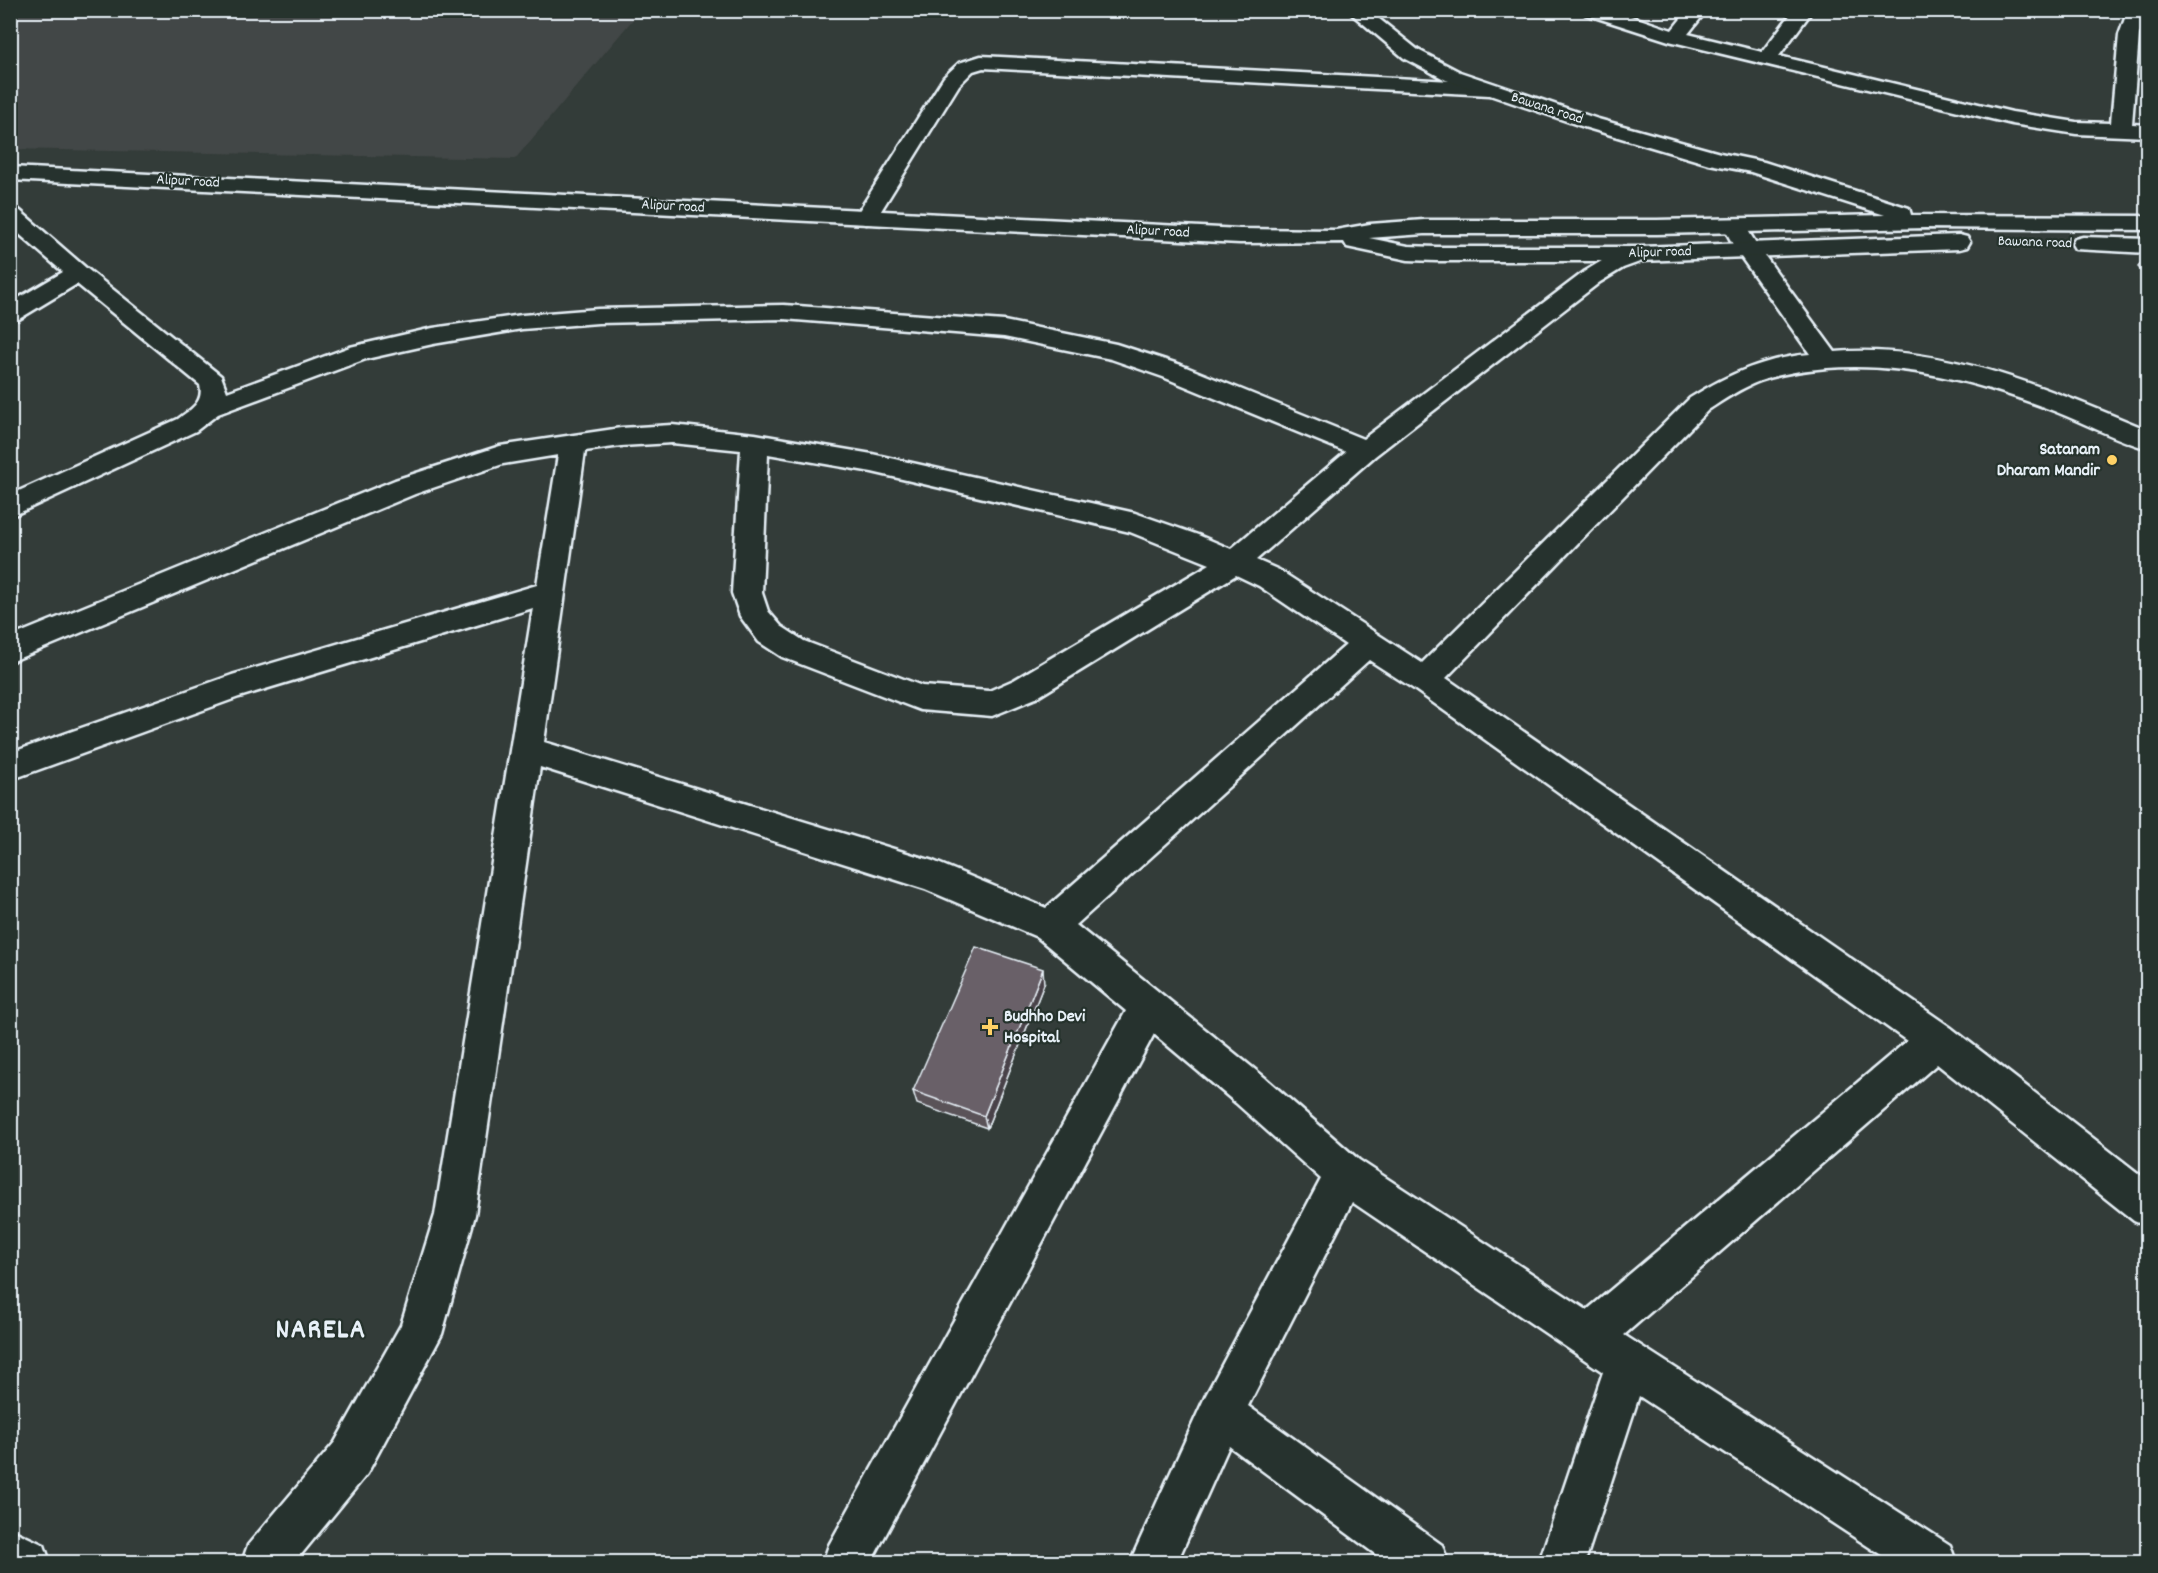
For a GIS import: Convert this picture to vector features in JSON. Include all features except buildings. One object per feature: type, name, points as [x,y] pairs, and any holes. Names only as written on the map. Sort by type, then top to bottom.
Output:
[{"type":"street","name":"Bawana road","points":[[1356,10],[1411,54],[1453,76],[1591,123],[1717,159],[1756,167],[1987,242],[2148,246]]},
{"type":"street","points":[[1592,10],[1676,37],[2012,118],[2076,128],[2148,131]]},
{"type":"street","points":[[1676,37],[1698,10]]},
{"type":"street","points":[[1767,59],[1804,10]]},
{"type":"street","points":[[2121,130],[2138,36],[2138,10]]},
{"type":"street","name":"Bawana road","points":[[1464,59],[1527,83],[1699,139],[1756,167]]},
{"type":"street","points":[[866,217],[951,81],[966,67],[981,62],[1489,89]]},
{"type":"street","name":"Alipur road","points":[[10,173],[1239,236],[1336,237],[1370,231],[1424,227],[1734,226],[1925,221]]},
{"type":"street","points":[[10,214],[78,273],[212,382],[215,395],[209,408]]},
{"type":"street","name":"Bawana road","points":[[1925,221],[2148,223]]},
{"type":"street","points":[[1734,226],[1748,250],[1827,359]]},
{"type":"street","name":"Alipur road","points":[[1336,237],[1380,249],[1408,253],[1640,254],[1987,242]]},
{"type":"street","points":[[756,443],[747,593],[755,616],[770,634],[793,649],[920,698],[992,704],[1024,689],[1234,563],[1366,450],[1592,277],[1615,263],[1640,254]]},
{"type":"street","points":[[10,314],[78,273]]},
{"type":"street","points":[[10,507],[187,424],[209,408],[359,353],[433,336],[522,321],[598,316],[784,312],[1004,329],[1116,352],[1172,371],[1366,450]]},
{"type":"street","points":[[1425,680],[1698,404],[1735,382],[1783,365],[1827,359],[1874,357],[1935,364],[1985,376],[2073,408],[2148,440]]},
{"type":"street","points":[[10,650],[405,487],[500,455],[621,436],[672,434],[756,443],[872,464],[1135,523],[1188,542],[1269,578],[1425,680],[1937,1040],[2148,1207]]},
{"type":"street","points":[[265,1563],[351,1458],[420,1334],[455,1215],[528,750],[573,444]]},
{"type":"street","points":[[10,767],[232,687],[550,592]]},
{"type":"street","points":[[1050,926],[1367,644]]},
{"type":"street","points":[[528,750],[933,876],[1050,926],[1250,1090],[1346,1174],[1588,1337],[1933,1563]]},
{"type":"street","points":[[846,1563],[1149,1006]]},
{"type":"street","points":[[1588,1337],[1937,1040]]},
{"type":"street","points":[[1153,1563],[1221,1413],[1346,1174]]},
{"type":"street","points":[[1562,1563],[1628,1363]]},
{"type":"street","points":[[1221,1413],[1425,1563]]},
{"type":"street","points":[[10,1552],[27,1563]]},
{"type":"shaded area","points":[[11,10],[640,11],[515,159],[11,149]]},
{"type":"place","name":"Satanam Dharam Mandir","points":[[2112,460]]},
{"type":"place","name":"Budhho Devi Hospital","points":[[990,1027]]},
{"type":"district","name":"NARELA","points":[[321,1332]]}]
